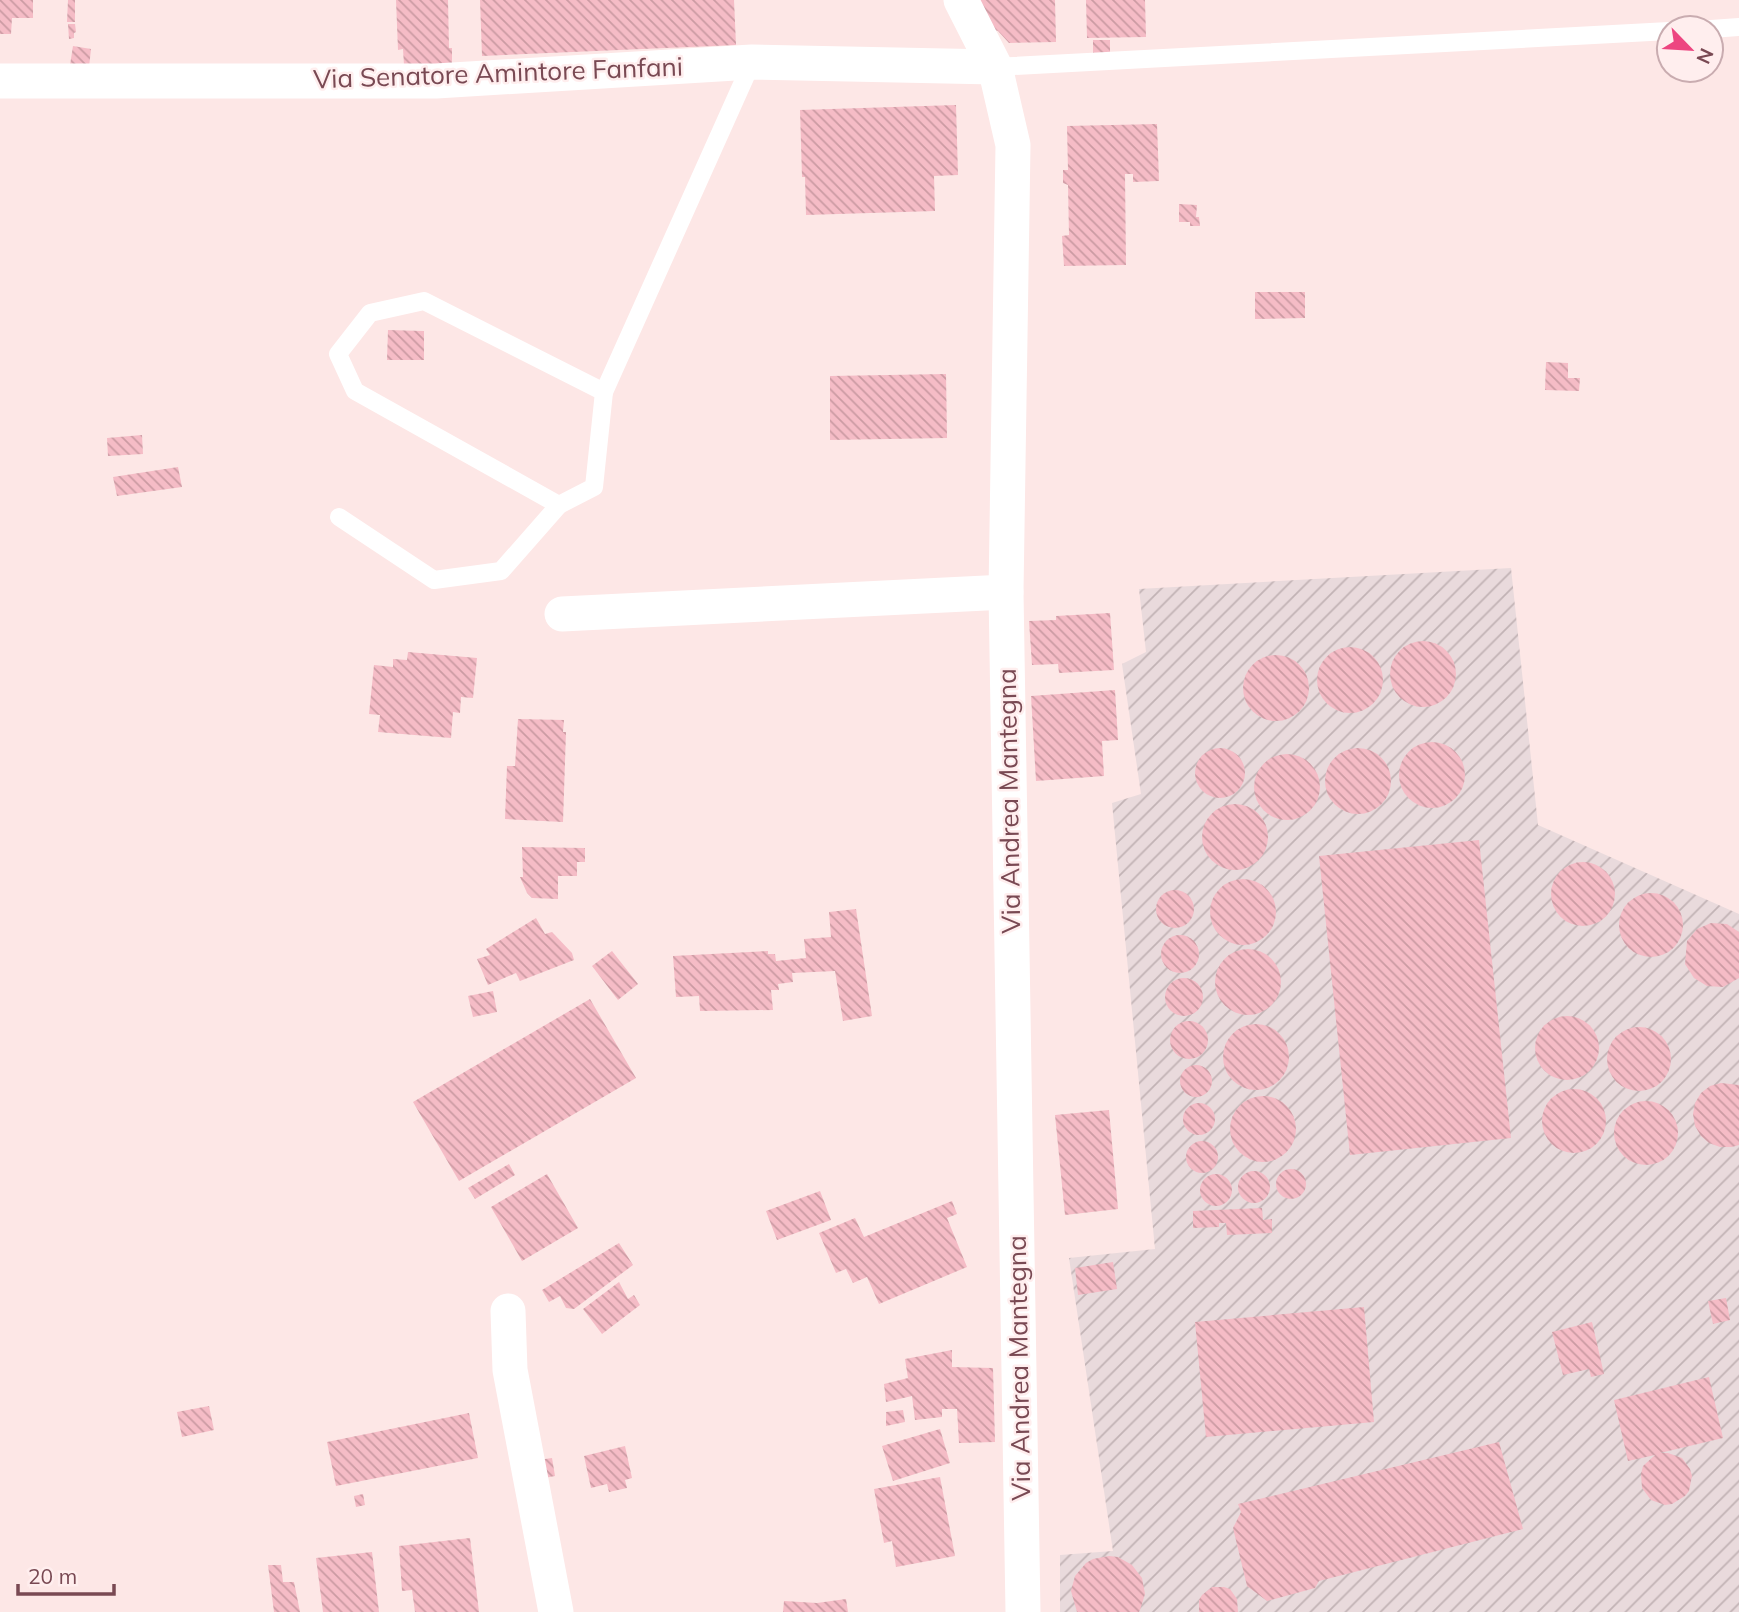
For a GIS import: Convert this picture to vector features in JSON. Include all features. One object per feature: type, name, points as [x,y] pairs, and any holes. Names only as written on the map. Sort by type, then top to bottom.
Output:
[{"type":"street","name":"Via Andrea Mantegna","points":[[961,0],[995,67],[1013,145],[1006,592],[1023,1612]]},
{"type":"street","name":"Via Senatore Amintore Fanfani","points":[[0,81],[436,80],[752,62],[995,67]]},
{"type":"street","points":[[562,614],[1006,592]]},
{"type":"street","points":[[508,1311],[510,1370],[556,1612]]},
{"type":"lane","points":[[995,67],[1655,32]]},
{"type":"lane","points":[[339,517],[434,580],[501,571],[559,505],[594,487],[604,393],[752,62]]},
{"type":"lane","points":[[559,505],[355,391],[338,354],[370,313],[424,300],[604,393]]},
{"type":"shaded area","points":[[1511,568],[1538,825],[1739,914],[1739,1612],[1060,1612],[1060,1555],[1113,1551],[1069,1258],[1155,1249],[1112,803],[1141,794],[1122,664],[1146,652],[1139,589]]},
{"type":"building","points":[[0,0],[33,0],[33,18],[12,18],[11,34],[0,34]]},
{"type":"building","points":[[68,0],[75,0],[75,22],[67,22]]},
{"type":"building","points":[[396,0],[448,0],[452,68],[404,65],[403,49],[398,50]]},
{"type":"building","points":[[480,0],[734,0],[736,45],[482,56]]},
{"type":"building","points":[[970,0],[1055,0],[1056,42],[1009,43],[998,31],[985,27]]},
{"type":"building","points":[[1086,0],[1145,0],[1146,37],[1087,38]]},
{"type":"building","points":[[68,24],[75,24],[74,38],[69,39]]},
{"type":"building","points":[[1093,40],[1110,40],[1110,56],[1093,56]]},
{"type":"building","points":[[73,46],[91,49],[89,67],[70,65]]},
{"type":"building","points":[[956,105],[958,175],[934,176],[935,211],[806,215],[800,110]]},
{"type":"building","points":[[1157,124],[1159,181],[1133,182],[1133,174],[1125,174],[1126,265],[1064,266],[1062,236],[1069,235],[1068,185],[1063,183],[1063,170],[1068,170],[1067,126]]},
{"type":"building","points":[[1179,204],[1197,205],[1196,217],[1199,217],[1200,226],[1179,222]]},
{"type":"building","points":[[1255,292],[1305,292],[1305,318],[1255,319]]},
{"type":"building","points":[[388,330],[424,331],[424,360],[387,360]]},
{"type":"building","points":[[1546,362],[1568,363],[1568,378],[1580,378],[1579,391],[1545,390]]},
{"type":"building","points":[[946,374],[947,438],[830,440],[830,376]]},
{"type":"building","points":[[142,435],[143,454],[108,456],[107,438]]},
{"type":"building","points":[[178,467],[182,487],[117,496],[113,477]]},
{"type":"building","points":[[1110,613],[1114,670],[1059,673],[1058,664],[1032,665],[1029,621],[1056,620],[1056,616]]},
{"type":"building","points":[[1423,641],[1446,651],[1456,674],[1446,697],[1423,707],[1400,697],[1390,674],[1400,651]]},
{"type":"building","points":[[1350,647],[1373,657],[1383,680],[1373,703],[1350,713],[1327,703],[1317,680],[1327,657]]},
{"type":"building","points":[[408,652],[477,658],[473,698],[461,697],[460,713],[453,712],[451,738],[378,732],[380,715],[369,714],[374,665],[393,667],[393,659],[407,660]]},
{"type":"building","points":[[1276,655],[1299,665],[1309,688],[1299,711],[1276,721],[1253,711],[1243,688],[1253,665]]},
{"type":"building","points":[[1115,690],[1118,740],[1102,741],[1104,776],[1036,781],[1031,696]]},
{"type":"building","points":[[518,719],[564,720],[563,732],[566,732],[563,822],[505,819],[507,766],[515,766]]},
{"type":"building","points":[[1432,742],[1455,752],[1465,775],[1455,798],[1432,808],[1409,798],[1399,775],[1409,752]]},
{"type":"building","points":[[1220,748],[1238,755],[1245,773],[1238,791],[1220,798],[1202,791],[1195,773],[1202,755]]},
{"type":"building","points":[[1358,748],[1381,758],[1391,781],[1381,804],[1358,814],[1335,804],[1325,781],[1335,758]]},
{"type":"building","points":[[1287,754],[1310,764],[1320,787],[1310,810],[1287,820],[1264,810],[1254,787],[1264,764]]},
{"type":"building","points":[[1235,804],[1258,814],[1268,837],[1258,860],[1235,870],[1212,860],[1202,837],[1212,814]]},
{"type":"building","points":[[1479,840],[1511,1138],[1350,1155],[1319,856]]},
{"type":"building","points":[[522,847],[585,848],[585,862],[577,862],[577,876],[558,876],[558,899],[532,898],[520,877],[523,877]]},
{"type":"building","points":[[1577,862],[1589,862],[1606,871],[1613,882],[1613,906],[1606,917],[1589,926],[1577,926],[1565,921],[1556,912],[1551,900],[1551,888],[1556,876],[1565,867]]},
{"type":"building","points":[[1243,879],[1266,889],[1276,912],[1266,935],[1243,945],[1220,935],[1210,912],[1220,889]]},
{"type":"building","points":[[1175,890],[1189,895],[1194,909],[1189,923],[1175,928],[1161,923],[1156,909],[1161,895]]},
{"type":"building","points":[[1651,893],[1663,895],[1674,902],[1681,913],[1681,937],[1674,948],[1663,955],[1651,957],[1639,955],[1628,948],[1621,937],[1619,925],[1621,913],[1628,902],[1639,895]]},
{"type":"building","points":[[856,909],[872,1016],[843,1021],[835,971],[792,973],[793,982],[778,984],[779,990],[771,990],[773,1010],[700,1011],[699,996],[676,997],[673,956],[768,951],[768,954],[775,954],[776,961],[806,958],[804,939],[831,937],[829,912]]},
{"type":"building","points":[[536,918],[545,934],[552,932],[572,953],[574,960],[520,981],[516,973],[488,985],[477,959],[490,955],[486,949]]},
{"type":"building","points":[[1711,923],[1727,924],[1739,932],[1739,978],[1723,987],[1707,986],[1694,978],[1685,964],[1687,941],[1697,929]]},
{"type":"building","points":[[1180,935],[1194,940],[1199,954],[1194,968],[1180,973],[1166,968],[1161,954],[1166,940]]},
{"type":"building","points":[[1248,949],[1271,959],[1281,982],[1271,1005],[1248,1015],[1225,1005],[1215,982],[1225,959]]},
{"type":"building","points":[[612,951],[638,984],[618,1000],[592,966]]},
{"type":"building","points":[[1184,978],[1198,983],[1203,997],[1198,1011],[1184,1016],[1170,1011],[1165,997],[1170,983]]},
{"type":"building","points":[[493,991],[497,1012],[473,1017],[468,996]]},
{"type":"building","points":[[590,999],[636,1078],[459,1181],[413,1102]]},
{"type":"building","points":[[1561,1016],[1573,1016],[1590,1025],[1597,1036],[1597,1060],[1590,1071],[1573,1080],[1561,1080],[1549,1075],[1540,1066],[1535,1054],[1535,1042],[1540,1030],[1549,1021]]},
{"type":"building","points":[[1189,1021],[1203,1026],[1208,1040],[1203,1054],[1189,1059],[1175,1054],[1170,1040],[1175,1026]]},
{"type":"building","points":[[1256,1024],[1279,1034],[1289,1057],[1279,1080],[1256,1090],[1233,1080],[1223,1057],[1233,1034]]},
{"type":"building","points":[[1633,1027],[1645,1027],[1662,1036],[1669,1047],[1669,1071],[1662,1082],[1645,1091],[1633,1091],[1621,1086],[1612,1077],[1607,1065],[1607,1053],[1612,1041],[1621,1032]]},
{"type":"building","points":[[1196,1065],[1207,1070],[1212,1081],[1207,1092],[1196,1097],[1185,1092],[1180,1081],[1185,1070]]},
{"type":"building","points":[[1721,1083],[1739,1085],[1739,1145],[1732,1147],[1709,1143],[1695,1126],[1695,1103],[1701,1093],[1710,1086]]},
{"type":"building","points":[[1568,1089],[1580,1089],[1597,1098],[1604,1109],[1604,1133],[1597,1144],[1580,1153],[1568,1153],[1556,1148],[1547,1139],[1542,1127],[1542,1115],[1547,1103],[1556,1094]]},
{"type":"building","points":[[1263,1096],[1286,1106],[1296,1129],[1286,1152],[1263,1162],[1240,1152],[1230,1129],[1240,1106]]},
{"type":"building","points":[[1646,1101],[1658,1103],[1669,1110],[1676,1121],[1676,1145],[1669,1156],[1658,1163],[1646,1165],[1634,1163],[1623,1156],[1616,1145],[1614,1133],[1616,1121],[1623,1110],[1634,1103]]},
{"type":"building","points":[[1199,1103],[1210,1108],[1215,1119],[1210,1130],[1199,1135],[1188,1130],[1183,1119],[1188,1108]]},
{"type":"building","points":[[1109,1110],[1118,1209],[1065,1215],[1055,1115]]},
{"type":"building","points":[[1202,1141],[1213,1146],[1218,1157],[1213,1168],[1202,1173],[1191,1168],[1186,1157],[1191,1146]]},
{"type":"building","points":[[509,1164],[515,1175],[475,1199],[468,1188]]},
{"type":"building","points":[[1291,1169],[1302,1173],[1306,1184],[1302,1195],[1291,1199],[1280,1195],[1276,1184],[1280,1173]]},
{"type":"building","points":[[1254,1171],[1265,1176],[1270,1187],[1265,1198],[1254,1203],[1243,1198],[1238,1187],[1243,1176]]},
{"type":"building","points":[[547,1174],[578,1228],[522,1261],[491,1207]]},
{"type":"building","points":[[1216,1174],[1227,1179],[1232,1190],[1227,1201],[1216,1206],[1205,1201],[1200,1190],[1205,1179]]},
{"type":"building","points":[[820,1191],[831,1220],[777,1240],[766,1211]]},
{"type":"building","points":[[952,1201],[957,1214],[947,1218],[967,1267],[879,1304],[867,1277],[853,1283],[846,1269],[836,1273],[819,1233],[855,1218],[864,1237]]},
{"type":"building","points":[[1262,1208],[1263,1220],[1272,1219],[1272,1233],[1227,1235],[1226,1223],[1219,1223],[1219,1227],[1193,1228],[1193,1211]]},
{"type":"building","points":[[619,1243],[633,1265],[574,1309],[566,1308],[560,1296],[549,1302],[542,1290]]},
{"type":"building","points":[[1113,1262],[1117,1289],[1078,1295],[1075,1268]]},
{"type":"building","points":[[619,1282],[628,1299],[634,1295],[640,1305],[602,1334],[583,1309]]},
{"type":"building","points":[[1726,1298],[1730,1320],[1713,1324],[1708,1301]]},
{"type":"building","points":[[1364,1307],[1374,1422],[1206,1437],[1195,1322]]},
{"type":"building","points":[[1592,1322],[1604,1374],[1591,1377],[1589,1369],[1563,1375],[1552,1332]]},
{"type":"building","points":[[952,1350],[952,1367],[993,1368],[995,1442],[959,1443],[957,1409],[942,1409],[942,1417],[915,1420],[912,1396],[886,1402],[884,1384],[908,1378],[905,1359]]},
{"type":"building","points":[[1709,1377],[1723,1438],[1660,1453],[1682,1458],[1692,1476],[1689,1491],[1672,1504],[1665,1505],[1651,1500],[1642,1488],[1641,1474],[1643,1466],[1655,1455],[1628,1461],[1614,1400]]},
{"type":"building","points":[[209,1406],[214,1430],[182,1437],[177,1412]]},
{"type":"building","points":[[903,1410],[905,1422],[886,1426],[886,1412]]},
{"type":"building","points":[[469,1413],[478,1458],[336,1486],[327,1442]]},
{"type":"building","points":[[940,1429],[950,1463],[893,1481],[882,1446]]},
{"type":"building","points":[[1499,1442],[1523,1529],[1319,1581],[1315,1588],[1267,1601],[1247,1586],[1233,1528],[1241,1512],[1238,1504]]},
{"type":"building","points":[[625,1446],[632,1478],[625,1480],[627,1488],[609,1492],[607,1484],[591,1488],[584,1456]]},
{"type":"building","points":[[552,1458],[555,1476],[534,1480],[531,1461]]},
{"type":"building","points":[[940,1477],[955,1556],[896,1567],[892,1541],[884,1543],[874,1489]]},
{"type":"building","points":[[363,1494],[365,1505],[356,1507],[354,1496]]},
{"type":"building","points":[[470,1538],[479,1612],[415,1612],[412,1590],[402,1591],[399,1546]]},
{"type":"building","points":[[372,1552],[379,1612],[323,1612],[316,1558]]},
{"type":"building","points":[[1109,1556],[1118,1557],[1132,1565],[1142,1578],[1145,1594],[1139,1612],[1077,1612],[1071,1591],[1075,1576],[1086,1563]]},
{"type":"building","points":[[268,1565],[281,1565],[283,1582],[294,1582],[300,1612],[274,1612]]},
{"type":"building","points":[[1212,1587],[1230,1589],[1237,1599],[1238,1612],[1199,1612],[1199,1600]]},
{"type":"building","points":[[846,1599],[848,1612],[783,1612],[784,1601],[817,1603]]}]
